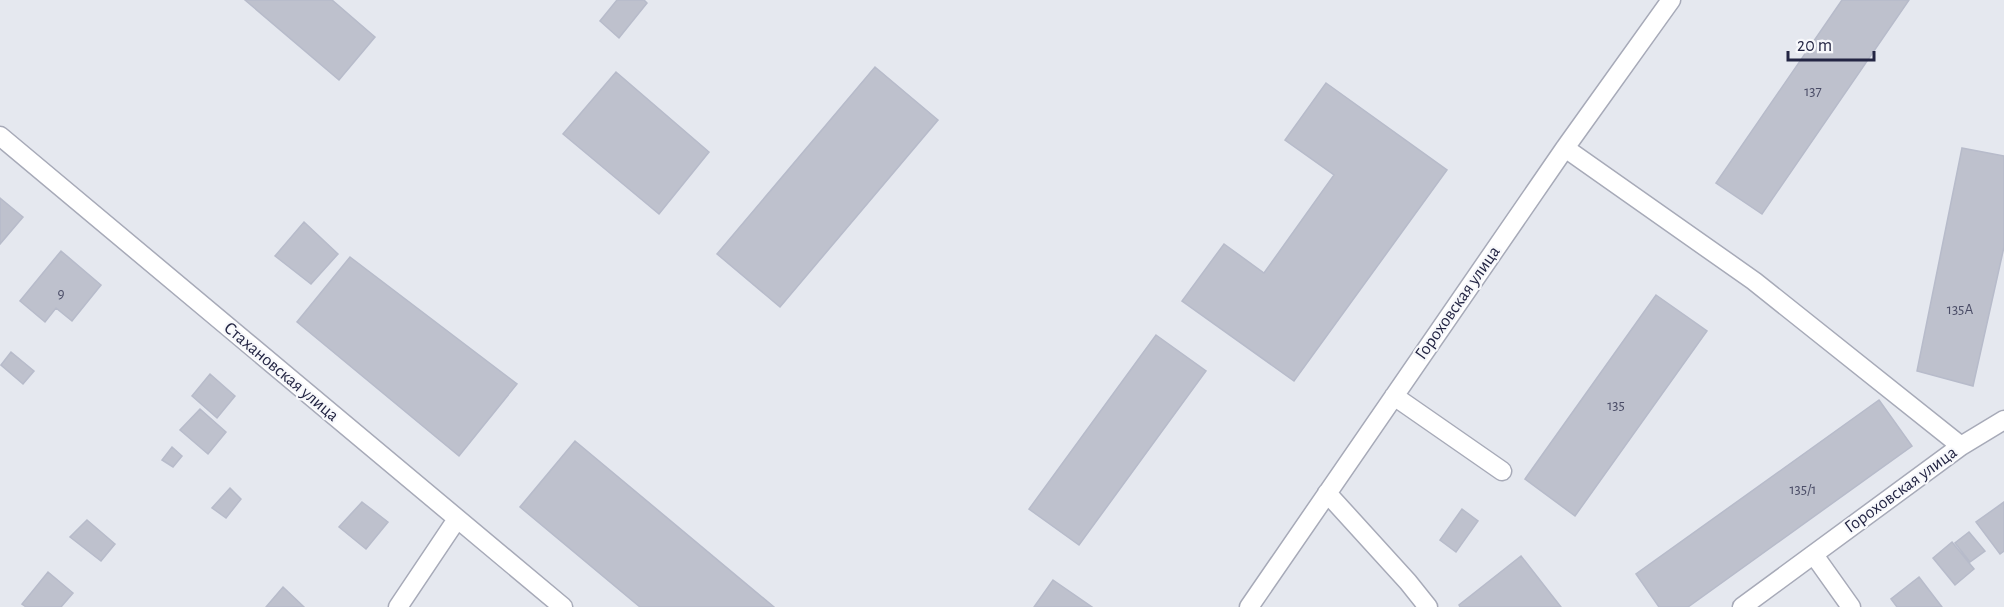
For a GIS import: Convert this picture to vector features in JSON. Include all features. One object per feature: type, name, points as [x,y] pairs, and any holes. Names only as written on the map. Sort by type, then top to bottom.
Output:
[{"type":"street","name":"Гороховская улица","points":[[1249,607],[1565,148],[1671,0]]},
{"type":"street","name":"Стахановская улица","points":[[0,136],[563,607]]},
{"type":"street","points":[[1565,148],[1754,281],[1961,446]]},
{"type":"street","points":[[1394,396],[1502,471]]},
{"type":"street","name":"Гороховская улица","points":[[1742,607],[1961,446],[2004,420]]},
{"type":"street","points":[[1327,493],[1428,607]]},
{"type":"street","points":[[398,607],[458,519]]},
{"type":"street","points":[[1814,555],[1851,607]]},
{"type":"building","points":[[245,0],[332,0],[375,37],[339,80]]},
{"type":"building","points":[[617,0],[644,0],[647,3],[619,38],[600,21]]},
{"type":"building","points":[[1842,0],[1909,0],[1762,214],[1716,183]]},
{"type":"building","points":[[875,67],[938,120],[780,307],[717,254]]},
{"type":"building","points":[[616,72],[709,152],[659,214],[563,134]]},
{"type":"building","points":[[1326,83],[1447,170],[1294,381],[1182,301],[1224,244],[1264,273],[1334,175],[1285,140]]},
{"type":"building","points":[[1962,148],[2004,156],[2004,247],[1973,386],[1917,371]]},
{"type":"building","points":[[0,198],[23,217],[0,244]]},
{"type":"building","points":[[304,222],[338,254],[311,284],[275,256]]},
{"type":"building","points":[[61,251],[101,285],[72,321],[56,308],[45,322],[20,301]]},
{"type":"building","points":[[350,257],[517,384],[459,456],[297,322]]},
{"type":"building","points":[[1656,295],[1707,331],[1575,516],[1525,479]]},
{"type":"building","points":[[1156,335],[1206,371],[1079,545],[1029,509]]},
{"type":"building","points":[[11,352],[34,371],[23,384],[1,365]]},
{"type":"building","points":[[210,374],[235,396],[217,418],[192,396]]},
{"type":"building","points":[[1879,400],[1912,446],[1688,607],[1659,607],[1636,574]]},
{"type":"building","points":[[200,409],[226,432],[208,454],[180,430]]},
{"type":"building","points":[[575,441],[774,607],[640,607],[520,507]]},
{"type":"building","points":[[172,447],[182,456],[173,467],[162,460]]},
{"type":"building","points":[[230,488],[241,499],[226,518],[212,508]]},
{"type":"building","points":[[362,502],[388,522],[366,549],[339,527]]},
{"type":"building","points":[[2004,502],[2004,551],[2000,554],[1976,522]]},
{"type":"building","points":[[1462,509],[1478,521],[1456,552],[1440,540]]},
{"type":"building","points":[[87,520],[115,544],[101,561],[70,537]]},
{"type":"building","points":[[1969,532],[1985,551],[1970,562],[1955,543]]},
{"type":"building","points":[[1952,542],[1974,569],[1955,585],[1933,558]]},
{"type":"building","points":[[1521,556],[1561,607],[1460,607],[1459,605]]},
{"type":"building","points":[[48,572],[73,593],[61,607],[26,607],[22,604]]},
{"type":"building","points":[[1919,577],[1942,607],[1897,607],[1891,599]]},
{"type":"building","points":[[1053,580],[1092,607],[1034,607]]},
{"type":"building","points":[[283,587],[304,607],[266,607]]}]
